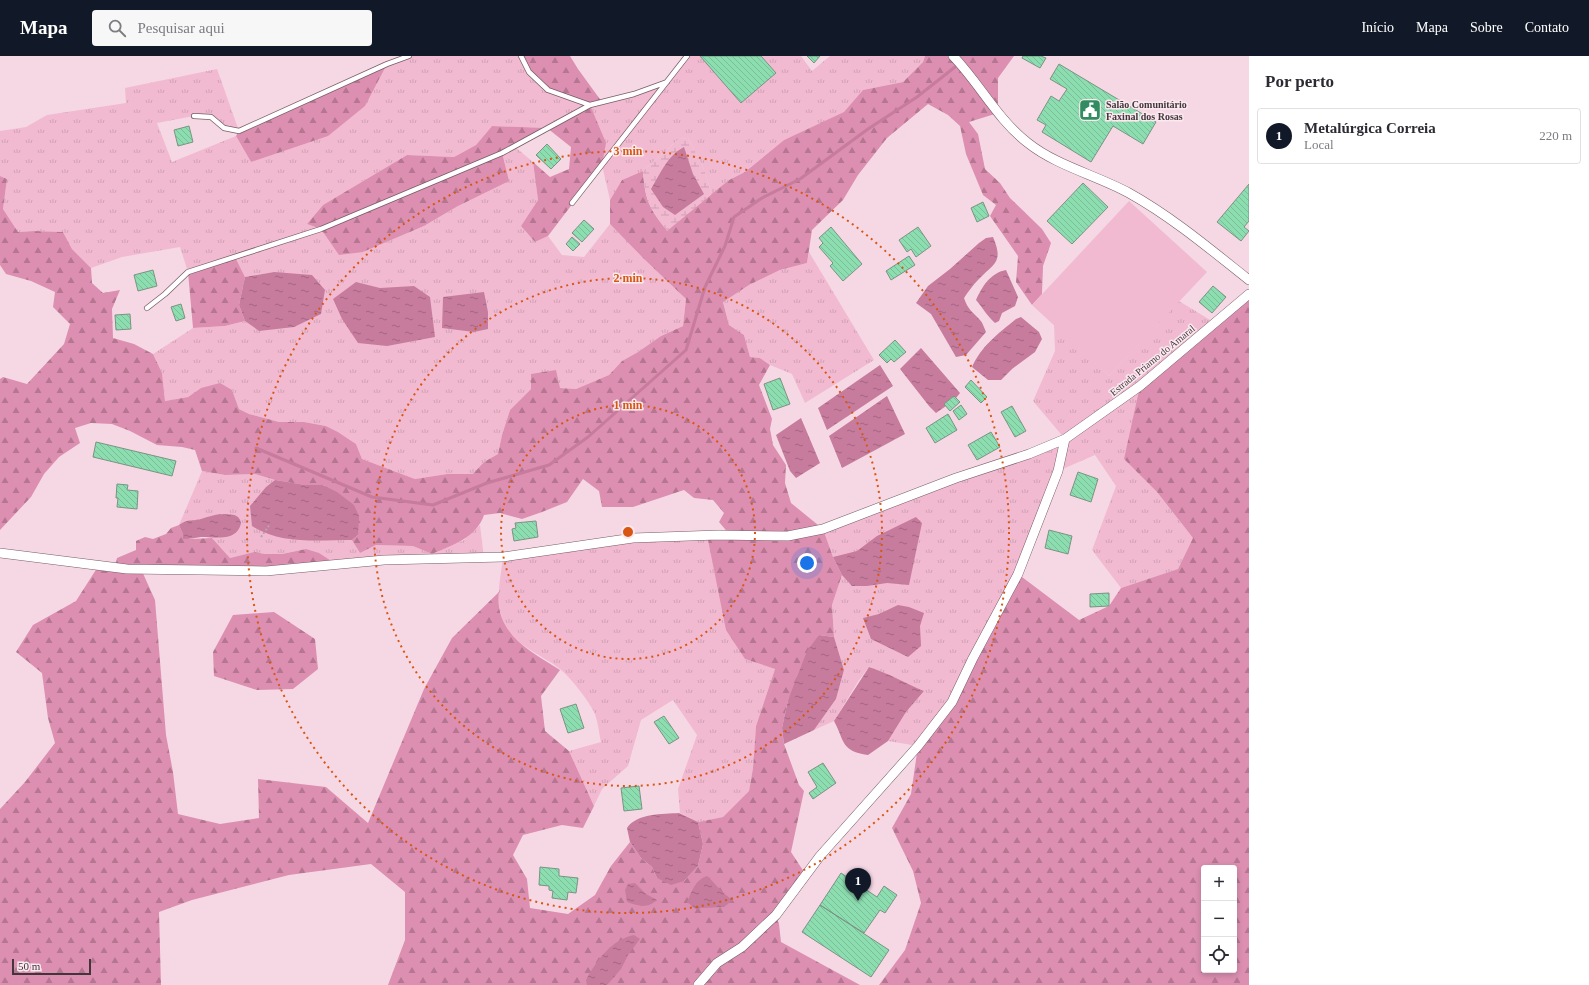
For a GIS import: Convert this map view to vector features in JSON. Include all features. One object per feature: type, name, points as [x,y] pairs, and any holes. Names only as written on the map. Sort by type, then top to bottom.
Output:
[{"type":"street","points":[[953,56],[998,113],[1028,143],[1048,156],[1116,186],[1146,202],[1194,236],[1249,280]]},
{"type":"street","name":"Estrada Priamo do Amaral","points":[[0,553],[127,569],[266,571],[384,560],[503,557],[633,538],[718,535],[788,536],[823,529],[956,478],[1029,454],[1065,439],[1140,386],[1249,294]]},
{"type":"street","points":[[698,985],[717,963],[742,947],[776,915],[820,856],[918,746],[952,702],[973,658],[1018,574],[1058,471],[1065,439]]},
{"type":"lane","points":[[194,116],[211,117],[224,128],[239,131],[387,64],[409,56]]},
{"type":"lane","points":[[521,56],[529,72],[548,90],[590,105]]},
{"type":"lane","points":[[572,203],[687,56]]},
{"type":"lane","points":[[147,308],[165,294],[188,272],[328,226],[502,153],[590,105],[634,94],[667,82]]},
{"type":"path","points":[[261,537],[270,524]]},
{"type":"green space","points":[[409,56],[521,56],[590,105],[667,82],[687,56],[801,56],[812,71],[830,56],[925,56],[923,62],[903,82],[863,90],[845,112],[784,140],[745,172],[729,180],[712,194],[703,167],[688,138],[679,139],[643,171],[622,180],[610,200],[602,165],[547,128],[492,126],[476,145],[454,157],[407,155],[323,205],[307,224],[321,229],[363,252],[424,226],[458,206],[502,153],[514,146],[533,162],[538,200],[521,226],[535,242],[548,236],[562,255],[584,257],[610,224],[686,299],[683,326],[661,336],[622,361],[609,375],[576,389],[531,389],[510,410],[498,454],[484,462],[474,474],[447,474],[415,479],[362,459],[356,444],[326,426],[304,422],[279,422],[249,414],[239,409],[232,390],[201,388],[188,397],[165,401],[162,373],[153,354],[193,328],[225,326],[245,321],[259,331],[274,272],[245,277],[235,257],[188,272],[180,247],[122,257],[91,268],[72,249],[63,232],[18,232],[3,209],[7,179],[0,176],[0,131],[26,127],[47,115],[126,103],[125,88],[217,69],[239,131],[224,128],[211,117],[194,116],[157,123],[172,162],[236,136],[251,162],[387,64]]},
{"type":"green space","points":[[521,56],[570,56],[602,102],[590,105],[548,90],[529,72]]},
{"type":"green space","points":[[925,56],[1014,56],[998,78],[998,113],[969,122],[978,134],[985,169],[1000,183],[1010,198],[1042,229],[1051,243],[1043,266],[1042,294],[1032,305],[1016,282],[1018,256],[990,216],[996,205],[983,195],[966,154],[960,126],[948,115],[928,104],[887,138],[858,175],[843,200],[812,230],[807,263],[780,270],[749,285],[723,302],[729,325],[744,335],[750,357],[760,358],[770,365],[759,385],[772,419],[770,429],[773,445],[786,465],[785,483],[791,503],[823,529],[833,557],[842,575],[832,605],[834,637],[819,635],[788,700],[782,728],[784,744],[799,785],[804,791],[791,852],[806,875],[776,915],[779,924],[781,942],[860,985],[388,985],[405,940],[405,892],[371,864],[289,875],[192,900],[159,912],[161,985],[0,985],[0,809],[25,782],[55,743],[48,718],[42,673],[16,652],[33,625],[76,601],[99,565],[115,567],[117,558],[136,550],[136,541],[145,537],[153,539],[166,534],[171,528],[179,525],[183,534],[190,539],[212,538],[230,558],[254,552],[265,554],[282,554],[306,549],[319,553],[336,564],[266,571],[141,569],[155,600],[166,735],[173,772],[178,814],[220,824],[259,818],[258,779],[326,787],[368,823],[424,689],[452,638],[499,592],[499,606],[502,619],[508,630],[526,648],[560,670],[541,696],[545,731],[569,751],[594,806],[583,828],[562,825],[523,835],[513,855],[527,879],[530,908],[568,914],[595,895],[611,866],[630,842],[641,858],[652,867],[657,878],[684,881],[698,866],[703,844],[698,822],[723,817],[749,791],[753,768],[756,726],[775,669],[745,659],[726,630],[707,535],[730,535],[719,522],[724,513],[713,500],[694,498],[684,490],[633,507],[602,507],[599,491],[583,479],[567,502],[522,519],[500,513],[484,515],[480,523],[470,535],[456,544],[432,554],[413,546],[376,545],[360,553],[352,540],[358,535],[324,485],[305,485],[275,480],[255,474],[225,475],[202,471],[195,450],[182,447],[157,445],[130,431],[112,424],[91,423],[75,428],[80,443],[59,457],[44,474],[31,497],[0,530],[0,379],[3,377],[27,384],[64,344],[70,324],[53,307],[55,292],[31,281],[6,274],[0,265],[0,176],[7,179],[3,209],[18,232],[63,232],[72,249],[91,268],[92,283],[103,293],[120,290],[112,309],[113,338],[134,344],[153,354],[162,373],[165,401],[188,397],[201,388],[220,383],[232,390],[239,409],[249,414],[279,422],[304,422],[326,426],[356,444],[362,459],[415,479],[447,474],[473,474],[484,462],[498,454],[510,410],[531,389],[531,374],[556,370],[560,388],[576,389],[609,375],[622,361],[661,336],[683,326],[686,299],[610,224],[610,200],[622,180],[643,171],[645,189],[649,203],[656,216],[667,230],[729,180],[745,172],[784,140],[844,112],[863,90],[903,82],[923,62]]},
{"type":"green space","points":[[387,64],[365,106],[328,136],[251,162],[236,136],[239,131]]},
{"type":"green space","points":[[590,105],[606,143],[602,165],[548,236],[535,242],[521,226],[538,200],[533,162],[550,177],[569,169],[571,147],[547,128]]},
{"type":"green space","points":[[492,126],[547,128],[502,153],[509,181],[458,206],[424,226],[363,252],[339,255],[321,229],[307,224],[323,205],[407,155],[454,157],[476,145]]},
{"type":"green space","points":[[688,138],[703,167],[712,194],[667,231],[652,210],[649,203],[645,189],[643,171],[679,139]]},
{"type":"green space","points":[[1129,201],[1207,272],[1109,376],[1032,305]]},
{"type":"green space","points":[[809,252],[874,360],[805,403],[792,374],[770,365],[760,358],[750,357],[744,335],[729,325],[723,301],[749,285],[780,270],[807,263]]},
{"type":"green space","points":[[235,257],[245,277],[239,305],[245,321],[225,326],[193,328],[188,272]]},
{"type":"green space","points":[[1249,294],[1249,985],[879,985],[905,950],[921,903],[913,871],[892,828],[911,794],[918,746],[952,702],[1018,574],[1079,620],[1109,606],[1121,588],[1178,569],[1193,538],[1157,492],[1124,459],[1140,386]]},
{"type":"green space","points":[[1179,301],[1215,323],[1124,459],[1157,492],[1193,538],[1178,569],[1121,588],[1092,550],[1116,486],[1095,455],[1058,471],[1018,574],[952,702],[918,746],[888,741],[906,712],[924,691],[869,667],[859,680],[834,721],[814,730],[836,699],[844,670],[834,637],[832,605],[842,575],[833,557],[823,529],[1065,439],[1033,401],[1055,351],[1054,324],[1109,376]]},
{"type":"green space","points":[[202,471],[225,475],[255,474],[275,480],[323,485],[360,553],[376,545],[413,546],[432,554],[464,540],[480,525],[484,558],[336,564],[306,549],[282,554],[265,554],[254,552],[230,558],[212,538],[183,534],[179,525]]},
{"type":"green space","points":[[707,535],[745,659],[775,669],[756,726],[753,768],[749,791],[723,817],[698,822],[680,813],[678,789],[697,735],[673,700],[641,720],[628,766],[602,789],[594,806],[569,751],[601,742],[592,707],[574,683],[560,669],[519,642],[507,627],[502,618],[499,603],[499,588],[503,557],[633,538]]},
{"type":"green space","points":[[274,612],[315,639],[318,669],[293,689],[257,690],[214,676],[213,652],[233,615]]},
{"type":"water","points":[[684,147],[693,174],[704,194],[675,215],[663,207],[651,189],[669,160],[678,150]]},
{"type":"water","points":[[993,237],[998,252],[996,262],[974,284],[964,298],[969,308],[982,323],[986,332],[966,355],[956,357],[931,314],[916,303],[928,286],[979,243],[986,238]]},
{"type":"water","points":[[1006,270],[1018,297],[1015,306],[1002,313],[999,321],[995,323],[976,300],[981,290],[991,277]]},
{"type":"water","points":[[274,272],[312,275],[325,290],[321,314],[294,327],[259,331],[245,321],[239,305],[245,277]]},
{"type":"water","points":[[356,282],[380,288],[414,286],[430,297],[435,337],[387,346],[358,343],[342,319],[333,299]]},
{"type":"water","points":[[484,292],[488,312],[488,329],[474,332],[442,328],[443,297]]},
{"type":"water","points":[[1021,317],[1039,332],[1042,339],[1035,352],[1012,369],[1001,380],[988,380],[972,367],[976,359],[991,340],[1016,319]]},
{"type":"water","points":[[921,348],[960,393],[956,398],[954,396],[944,404],[946,406],[936,413],[900,369]]},
{"type":"water","points":[[880,365],[893,386],[827,430],[818,408]]},
{"type":"water","points":[[887,396],[905,434],[842,468],[829,436]]},
{"type":"water","points":[[801,418],[820,463],[796,478],[790,471],[776,435]]},
{"type":"water","points":[[275,480],[305,485],[323,485],[337,492],[354,505],[359,516],[358,535],[352,540],[314,541],[288,539],[263,532],[252,526],[250,506],[266,487]]},
{"type":"water","points":[[220,514],[233,515],[240,519],[241,523],[239,529],[231,536],[219,538],[201,537],[183,539],[183,534],[179,525],[188,521]]},
{"type":"water","points":[[916,517],[922,523],[909,585],[887,583],[867,586],[852,586],[842,575],[833,557],[857,551],[877,536]]},
{"type":"water","points":[[898,605],[909,607],[924,613],[920,626],[921,646],[908,657],[871,639],[863,618],[879,614]]},
{"type":"water","points":[[819,635],[834,637],[844,670],[836,699],[814,730],[784,744],[782,728],[788,700],[807,651]]},
{"type":"water","points":[[869,667],[924,691],[906,712],[888,741],[868,755],[848,748],[842,740],[834,721]]},
{"type":"water","points":[[679,813],[698,822],[703,844],[698,866],[684,881],[671,885],[657,878],[652,867],[641,858],[630,842],[627,828],[637,819],[658,814]]},
{"type":"water","points":[[707,876],[722,892],[733,900],[724,907],[701,908],[697,910],[687,902],[697,883]]},
{"type":"water","points":[[635,883],[646,894],[657,900],[646,906],[627,902],[625,890],[628,884]]},
{"type":"water","points":[[634,935],[640,939],[628,955],[621,969],[609,983],[606,985],[587,985],[586,980],[600,958],[618,941]]},
{"type":"building","points":[[700,56],[761,56],[776,73],[741,103]]},
{"type":"building","points":[[807,56],[820,56],[814,63]]},
{"type":"building","points":[[1023,56],[1041,56],[1046,58],[1040,68],[1022,58]]},
{"type":"building","name":"Salão Comunitário Faxinal dos Rosas","points":[[1059,64],[1156,122],[1143,144],[1113,126],[1091,162],[1042,132],[1046,125],[1037,120],[1051,96],[1059,101],[1067,89],[1050,79]]},
{"type":"building","points":[[189,126],[193,142],[178,146],[174,130]]},
{"type":"building","points":[[547,144],[561,159],[551,169],[536,155]]},
{"type":"building","points":[[1083,183],[1108,207],[1072,244],[1047,221]]},
{"type":"building","points":[[1249,184],[1249,221],[1244,227],[1249,231],[1241,241],[1217,222]]},
{"type":"building","points":[[983,202],[989,216],[977,222],[971,208]]},
{"type":"building","points":[[584,220],[594,229],[582,242],[572,233]]},
{"type":"building","points":[[831,227],[862,264],[843,281],[830,266],[833,263],[819,247],[823,243],[819,238]]},
{"type":"building","points":[[918,227],[931,246],[916,257],[911,249],[907,252],[899,240]]},
{"type":"building","points":[[572,237],[580,244],[573,251],[566,244]]},
{"type":"building","points":[[909,256],[915,265],[891,280],[886,271]]},
{"type":"building","points":[[153,270],[157,286],[138,291],[134,275]]},
{"type":"building","points":[[1213,286],[1226,297],[1212,313],[1199,302]]},
{"type":"building","points":[[181,304],[185,318],[176,321],[171,307]]},
{"type":"building","points":[[130,314],[131,329],[116,330],[115,315]]},
{"type":"building","points":[[895,340],[906,352],[894,362],[891,359],[887,363],[879,355]]},
{"type":"building","points":[[780,378],[790,404],[773,410],[764,384]]},
{"type":"building","points":[[971,380],[987,397],[981,403],[965,387]]},
{"type":"building","points":[[954,396],[960,402],[950,411],[944,404]]},
{"type":"building","points":[[961,405],[967,414],[959,420],[953,411]]},
{"type":"building","points":[[1012,406],[1026,431],[1015,437],[1001,412]]},
{"type":"building","points":[[948,414],[957,430],[935,443],[926,428]]},
{"type":"building","points":[[991,432],[1000,447],[977,460],[968,445]]},
{"type":"building","points":[[96,442],[176,461],[172,476],[93,457]]},
{"type":"building","points":[[1078,472],[1098,479],[1091,502],[1070,495]]},
{"type":"building","points":[[117,484],[128,485],[127,490],[138,491],[137,509],[117,507]]},
{"type":"building","points":[[536,521],[538,537],[514,541],[512,529],[516,528],[515,523]]},
{"type":"building","points":[[1049,530],[1072,536],[1068,554],[1045,548]]},
{"type":"building","points":[[1109,593],[1109,606],[1090,607],[1090,594]]},
{"type":"building","points":[[576,704],[584,728],[568,733],[560,709]]},
{"type":"building","points":[[664,716],[679,738],[669,744],[654,722]]},
{"type":"building","points":[[823,763],[836,783],[813,799],[809,793],[817,787],[808,772]]},
{"type":"building","points":[[639,786],[642,809],[624,811],[621,788]]},
{"type":"building","points":[[540,867],[559,869],[559,876],[578,878],[576,893],[568,892],[567,900],[552,898],[553,891],[549,890],[549,886],[539,885]]},
{"type":"building","points":[[841,873],[877,897],[884,886],[897,895],[885,913],[880,910],[864,933],[820,905]]},
{"type":"building","points":[[820,905],[889,950],[871,977],[802,932]]},
{"type":"waterway","points":[[256,448],[372,497],[433,505],[487,483],[549,465],[588,437],[686,350],[705,287],[725,246],[734,217],[762,198],[800,179],[868,129],[917,97],[955,67]]},
{"type":"place","name":"Salão Comunitário Faxinal dos Rosas","points":[[1090,110]]},
{"type":"place","name":"Metalúrgica Correia","points":[[858,901]]}]
